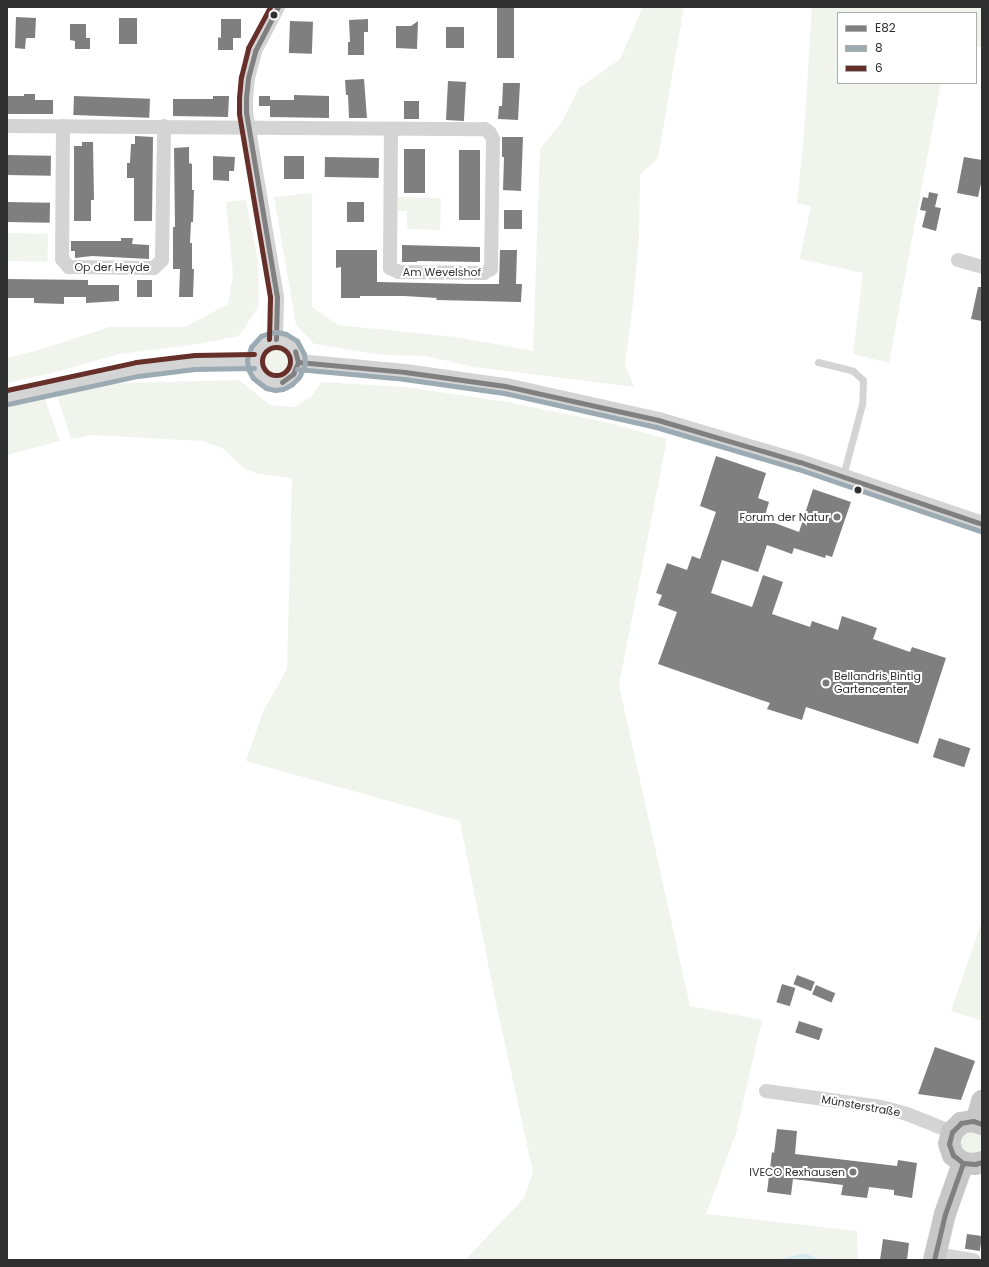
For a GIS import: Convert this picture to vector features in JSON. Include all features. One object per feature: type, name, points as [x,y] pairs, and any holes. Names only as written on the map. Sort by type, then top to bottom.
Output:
[{"type":"main road","points":[[935,1257],[945,1214],[972,1162],[958,1160],[951,1150],[950,1138],[952,1132],[961,1124],[980,1116]]},
{"type":"street","points":[[276,339],[276,297],[246,112],[248,78],[255,51],[278,7]]},
{"type":"street","points":[[7,126],[164,126],[249,128]]},
{"type":"street","name":"Op der Heyde","points":[[63,126],[62,260],[69,267],[154,268],[162,260],[164,126]]},
{"type":"street","name":"Am Wevelshof","points":[[249,128],[391,130],[485,129],[490,133],[492,139],[491,269],[484,273],[399,272],[390,268],[391,130]]},
{"type":"street","points":[[958,260],[982,267]]},
{"type":"street","points":[[276,339],[287,342],[292,346],[298,362],[293,374],[282,382],[275,383],[269,382],[258,373],[254,361],[255,355],[261,345],[276,339]]},
{"type":"street","points":[[7,397],[137,369],[195,362],[254,361]]},
{"type":"street","points":[[298,362],[405,372],[505,386],[658,420],[781,456],[982,524]]},
{"type":"street","name":"Münsterstraße","points":[[766,1091],[881,1107],[907,1114],[952,1132]]},
{"type":"street","points":[[935,1257],[974,1260]]},
{"type":"lane","points":[[818,362],[853,371],[863,380],[862,404],[843,476]]},
{"type":"shaded area","points":[[643,7],[684,7],[658,158],[640,175],[639,238],[633,304],[625,365],[634,387],[474,367],[426,356],[383,355],[314,344],[296,325],[274,197],[312,193],[312,307],[338,325],[455,337],[533,351],[540,149],[562,122],[579,88],[620,59]]},
{"type":"shaded area","points":[[812,7],[982,7],[982,48],[977,46],[977,12],[837,12],[837,84],[941,84],[889,363],[853,354],[863,273],[800,259],[811,206],[797,203],[804,134]]},
{"type":"shaded area","points":[[397,197],[441,198],[440,230],[407,229],[407,211],[397,211]]},
{"type":"shaded area","points":[[246,200],[258,262],[259,306],[239,336],[198,344],[120,354],[52,373],[7,383],[7,358],[32,352],[110,327],[185,327],[228,304],[233,274],[226,202]]},
{"type":"shaded area","points":[[7,233],[48,234],[48,262],[7,261]]},
{"type":"shaded area","points":[[276,349],[285,353],[289,362],[285,371],[276,375],[267,371],[263,362],[267,353]]},
{"type":"shaded area","points":[[239,380],[270,405],[294,407],[311,397],[321,382],[406,387],[507,402],[605,422],[667,439],[619,685],[690,1006],[762,1020],[736,1133],[706,1214],[857,1231],[858,1260],[822,1260],[805,1253],[776,1260],[465,1260],[524,1198],[533,1172],[494,994],[460,821],[246,761],[263,712],[287,669],[292,478],[259,474],[245,469],[222,448],[202,441],[92,435],[71,439],[57,396],[99,384]]},
{"type":"shaded area","points":[[44,397],[60,441],[7,455],[7,407]]},
{"type":"shaded area","points":[[982,921],[982,1021],[951,1011]]},
{"type":"shaded area","points":[[967,1130],[982,1135],[982,1151],[979,1154],[963,1154],[958,1141]]},
{"type":"shaded area","points":[[805,1253],[822,1260],[776,1260]]},
{"type":"building","points":[[497,7],[514,7],[514,58],[497,58]]},
{"type":"building","points":[[16,17],[36,18],[35,38],[26,38],[25,49],[15,48]]},
{"type":"building","points":[[119,18],[137,18],[137,44],[119,44]]},
{"type":"building","points":[[221,19],[241,19],[241,38],[233,38],[233,50],[218,50],[218,37],[221,38]]},
{"type":"building","points":[[368,19],[368,32],[364,32],[364,55],[348,55],[348,42],[350,42],[349,20]]},
{"type":"building","points":[[290,21],[313,22],[312,54],[289,53]]},
{"type":"building","points":[[418,21],[417,49],[396,48],[396,26],[411,26]]},
{"type":"building","points":[[70,24],[86,24],[86,38],[90,38],[90,49],[75,49],[75,41],[70,40]]},
{"type":"building","points":[[446,27],[464,27],[464,48],[446,48]]},
{"type":"building","points":[[364,79],[367,118],[349,118],[348,95],[346,95],[345,80]]},
{"type":"building","points":[[448,81],[466,82],[464,121],[446,120]]},
{"type":"building","points":[[503,83],[520,83],[518,120],[498,119],[499,106],[502,106]]},
{"type":"building","points":[[24,94],[35,94],[35,100],[53,100],[53,114],[7,114],[7,96],[24,96]]},
{"type":"building","points":[[294,95],[329,96],[329,118],[270,117],[270,106],[259,106],[259,96],[270,96],[270,100],[294,100]]},
{"type":"building","points":[[74,96],[150,99],[149,118],[73,115]]},
{"type":"building","points":[[213,96],[229,96],[228,117],[173,116],[173,99],[213,99]]},
{"type":"building","points":[[404,101],[419,101],[419,119],[404,119]]},
{"type":"building","points":[[135,136],[153,137],[152,221],[134,221],[134,178],[127,178],[127,163],[130,163],[131,144],[135,144]]},
{"type":"building","points":[[502,137],[523,137],[521,191],[503,190],[504,157],[502,157]]},
{"type":"building","points":[[82,142],[93,142],[94,200],[91,200],[91,221],[74,221],[74,146],[82,146]]},
{"type":"building","points":[[189,147],[189,163],[192,164],[192,190],[194,190],[193,222],[191,222],[190,243],[192,243],[192,269],[194,269],[193,297],[179,297],[180,269],[173,269],[173,227],[175,227],[174,148]]},
{"type":"building","points":[[404,149],[425,149],[425,193],[404,193]]},
{"type":"building","points":[[459,150],[480,150],[480,220],[459,220]]},
{"type":"building","points":[[7,155],[51,156],[51,176],[7,175]]},
{"type":"building","points":[[213,156],[235,157],[234,171],[229,171],[229,181],[213,180]]},
{"type":"building","points":[[284,156],[304,156],[304,179],[284,179]]},
{"type":"building","points":[[325,157],[379,158],[379,178],[325,177]]},
{"type":"building","points":[[964,157],[982,160],[982,179],[978,197],[957,193]]},
{"type":"building","points":[[929,192],[938,194],[935,207],[941,208],[936,231],[922,227],[926,211],[920,210],[923,197],[928,198]]},
{"type":"building","points":[[7,202],[50,203],[50,223],[7,222]]},
{"type":"building","points":[[347,202],[364,202],[364,222],[347,222]]},
{"type":"building","points":[[504,210],[522,210],[522,229],[504,229]]},
{"type":"building","points":[[121,238],[133,238],[132,244],[149,245],[149,259],[92,256],[75,258],[75,251],[71,251],[71,241],[121,241]]},
{"type":"building","points":[[402,245],[480,247],[480,262],[402,262]]},
{"type":"building","points":[[336,250],[377,250],[377,282],[499,284],[500,250],[517,250],[516,284],[522,284],[521,302],[436,300],[437,298],[404,296],[360,296],[360,298],[341,298],[341,267],[336,268]]},
{"type":"building","points":[[7,279],[88,280],[88,285],[119,285],[119,301],[86,303],[86,297],[64,297],[64,304],[34,303],[34,298],[7,298]]},
{"type":"building","points":[[137,280],[152,280],[152,297],[137,297]]},
{"type":"building","points":[[978,287],[982,287],[982,321],[971,319]]},
{"type":"building","name":"Bellandris Bintig Gartencenter","points":[[716,456],[766,473],[758,498],[769,502],[764,519],[799,532],[813,489],[851,502],[832,557],[826,555],[825,558],[794,548],[792,554],[767,545],[758,572],[722,560],[711,593],[752,607],[763,575],[783,582],[772,614],[810,627],[812,621],[838,630],[842,616],[877,628],[873,639],[910,652],[912,647],[946,658],[918,744],[806,707],[802,720],[767,709],[770,703],[658,664],[677,612],[658,605],[662,595],[656,593],[667,563],[687,570],[692,556],[700,559],[716,512],[700,506]]},
{"type":"building","points":[[939,738],[970,748],[964,767],[933,757]]},
{"type":"building","points":[[797,975],[815,982],[811,991],[793,984]]},
{"type":"building","points":[[782,984],[795,988],[790,1006],[776,1002]]},
{"type":"building","points":[[816,985],[835,993],[831,1002],[812,994]]},
{"type":"building","points":[[799,1021],[823,1029],[819,1040],[795,1032]]},
{"type":"building","points":[[935,1047],[975,1061],[961,1100],[918,1094]]},
{"type":"building","points":[[777,1129],[797,1131],[795,1154],[897,1166],[898,1160],[917,1163],[912,1198],[894,1195],[894,1190],[869,1187],[867,1198],[841,1195],[843,1185],[793,1179],[791,1195],[767,1192],[772,1152],[774,1153]]},
{"type":"building","points":[[967,1234],[982,1236],[980,1251],[965,1249]]},
{"type":"building","points":[[883,1239],[909,1243],[907,1260],[880,1260]]},
{"type":"transit line","name":"6","points":[[269,339],[270,297],[239,113],[239,98],[241,77],[248,48],[270,7]]},
{"type":"transit line","name":"E82","points":[[276,339],[277,297],[246,112],[246,98],[248,78],[255,51],[278,7]]},
{"type":"transit line","name":"8","points":[[283,389],[275,390],[266,388],[253,378],[248,369],[247,360],[251,347],[261,336],[269,333],[277,332],[286,334],[297,341],[304,354],[305,364],[299,377],[285,388]]},
{"type":"transit line","name":"6","points":[[276,347],[286,351],[290,361],[286,371],[276,375],[266,371],[262,361],[266,351],[276,347]]},
{"type":"transit line","name":"E82","points":[[282,382],[293,374],[298,362],[295,351]]},
{"type":"transit line","name":"6","points":[[7,390],[136,362],[195,355],[254,354]]},
{"type":"transit line","name":"E82","points":[[298,362],[405,372],[505,386],[658,420],[800,462],[982,524]]},
{"type":"transit line","name":"8","points":[[8,404],[138,376],[195,369],[254,368]]},
{"type":"transit line","name":"8","points":[[297,369],[404,379],[504,393],[656,427],[798,469],[980,531]]},
{"type":"transit line","name":"E82","points":[[982,1124],[973,1121],[961,1123],[952,1132],[949,1144],[953,1155],[963,1163],[975,1164],[982,1162]]},
{"type":"transit line","name":"E82","points":[[934,1260],[945,1214],[963,1163]]},
{"type":"place","name":"Forum der Natur","points":[[837,517]]},
{"type":"place","name":"Bellandris Bintig Gartencenter","points":[[826,683]]},
{"type":"place","name":"IVECO Rexhausen","points":[[853,1172]]}]
